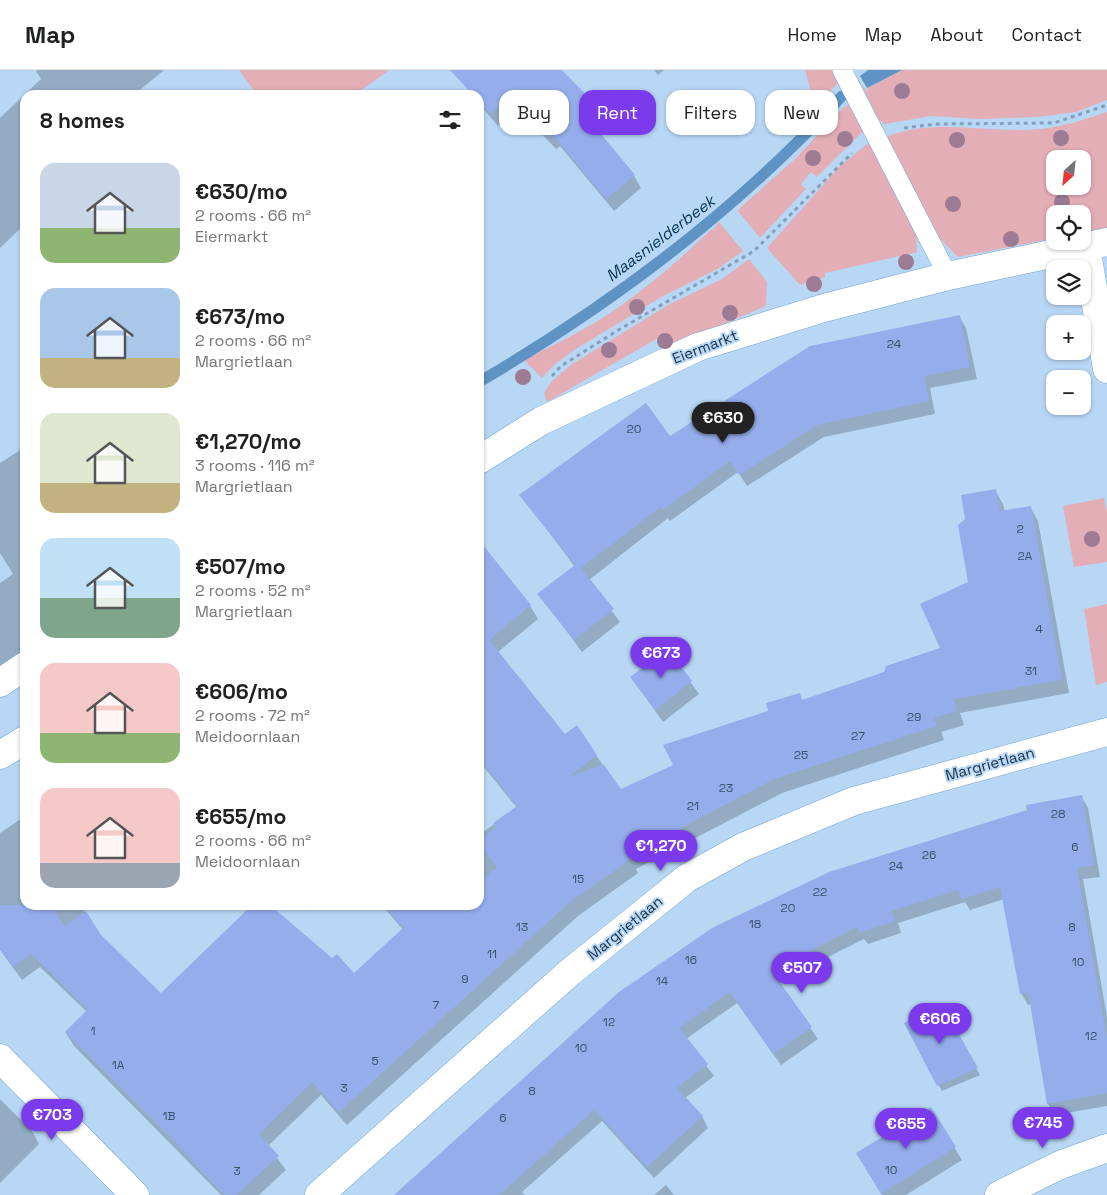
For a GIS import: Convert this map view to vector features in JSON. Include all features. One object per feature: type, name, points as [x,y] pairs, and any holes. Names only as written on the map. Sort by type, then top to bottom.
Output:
[{"type":"street","name":"Eiermarkt","points":[[484,457],[541,421],[698,347],[824,308],[948,276],[1097,245]]},
{"type":"street","points":[[1097,245],[1107,370]]},
{"type":"street","points":[[0,683],[20,669]]},
{"type":"street","name":"Margrietlaan","points":[[319,1195],[569,973],[687,878],[743,847],[854,801],[1107,732]]},
{"type":"street","points":[[0,755],[20,743]]},
{"type":"street","points":[[0,1058],[135,1195]]},
{"type":"street","points":[[999,1195],[1060,1165],[1107,1148]]},
{"type":"lane","points":[[842,70],[948,276]]},
{"type":"path","points":[[541,421],[540,389],[561,366],[620,329],[754,251],[874,131],[938,124],[1054,123],[1107,105]]},
{"type":"shaded area","points":[[239,70],[389,70],[362,90],[253,90]]},
{"type":"shaded area","points":[[805,70],[836,70],[866,128],[817,177],[811,172],[801,184],[806,189],[760,238],[738,211],[740,208],[796,158],[818,135],[838,135],[838,113],[846,105],[849,107],[838,83],[831,90],[810,90]]},
{"type":"shaded area","points":[[902,70],[1107,70],[1107,100],[1076,112],[1038,117],[979,119],[932,116],[884,124],[878,119],[861,84],[868,92],[867,88]]},
{"type":"shaded area","points":[[1107,112],[1107,228],[1091,231],[1091,205],[1046,205],[1046,240],[958,257],[936,235],[886,137],[904,131],[923,128],[1021,130],[1066,125]]},
{"type":"shaded area","points":[[872,140],[916,233],[917,252],[825,273],[825,277],[800,285],[767,248],[840,166]]},
{"type":"shaded area","points":[[719,222],[743,251],[716,270],[663,296],[576,349],[554,365],[542,378],[526,362],[525,360],[612,312],[671,267],[713,230]]},
{"type":"shaded area","points":[[749,259],[767,282],[766,305],[764,307],[666,348],[658,338],[547,402],[544,393],[552,381],[572,364],[668,305],[722,279]]},
{"type":"shaded area","points":[[1104,498],[1107,512],[1107,562],[1074,567],[1063,506]]},
{"type":"shaded area","points":[[1107,604],[1107,682],[1096,685],[1084,609]]},
{"type":"water","points":[[868,70],[902,70],[867,88],[860,76]]},
{"type":"building","points":[[450,70],[562,70],[581,90],[579,90],[579,135],[602,135],[635,175],[606,199],[553,135],[569,135],[569,90],[499,90],[499,107],[490,114],[484,107],[484,90],[468,90]]},
{"type":"building","points":[[960,315],[970,367],[924,376],[929,401],[817,425],[739,475],[730,461],[663,510],[660,507],[581,568],[614,609],[574,640],[537,594],[575,565],[519,495],[646,403],[670,436],[810,346]]},
{"type":"building","points":[[996,489],[1000,511],[1031,506],[1062,680],[953,699],[957,711],[934,718],[937,726],[774,779],[629,855],[631,859],[570,902],[339,1112],[312,1082],[259,1134],[279,1156],[236,1195],[224,1195],[176,1143],[65,1032],[88,1009],[31,954],[13,967],[0,949],[0,905],[20,905],[20,910],[54,910],[65,926],[86,911],[101,935],[161,993],[247,910],[276,910],[332,958],[337,954],[354,973],[403,928],[388,910],[484,910],[484,879],[497,867],[484,851],[484,836],[496,827],[493,823],[517,806],[484,764],[484,546],[531,605],[489,640],[565,734],[577,725],[597,755],[570,776],[604,765],[621,789],[673,765],[663,745],[768,711],[766,703],[800,693],[802,700],[884,672],[886,666],[940,648],[920,604],[968,582],[958,525],[965,519],[961,495]]},
{"type":"building","points":[[668,649],[692,681],[655,710],[630,677]]},
{"type":"building","points":[[1082,795],[1094,865],[1077,868],[1107,1039],[1107,1093],[1047,1104],[1028,992],[1020,994],[1000,887],[962,899],[958,890],[892,911],[895,921],[860,933],[857,927],[771,970],[812,1027],[773,1054],[730,992],[679,1028],[708,1064],[677,1088],[703,1116],[647,1167],[594,1110],[499,1195],[394,1195],[619,992],[712,928],[829,872],[1027,810],[1026,805]]},
{"type":"building","points":[[942,1004],[978,1068],[937,1086],[904,1023]]},
{"type":"building","points":[[931,1107],[956,1147],[881,1194],[856,1153]]},
{"type":"waterway","name":"Maasnielderbeek","points":[[484,379],[577,320],[671,252],[760,178],[842,96]]}]
